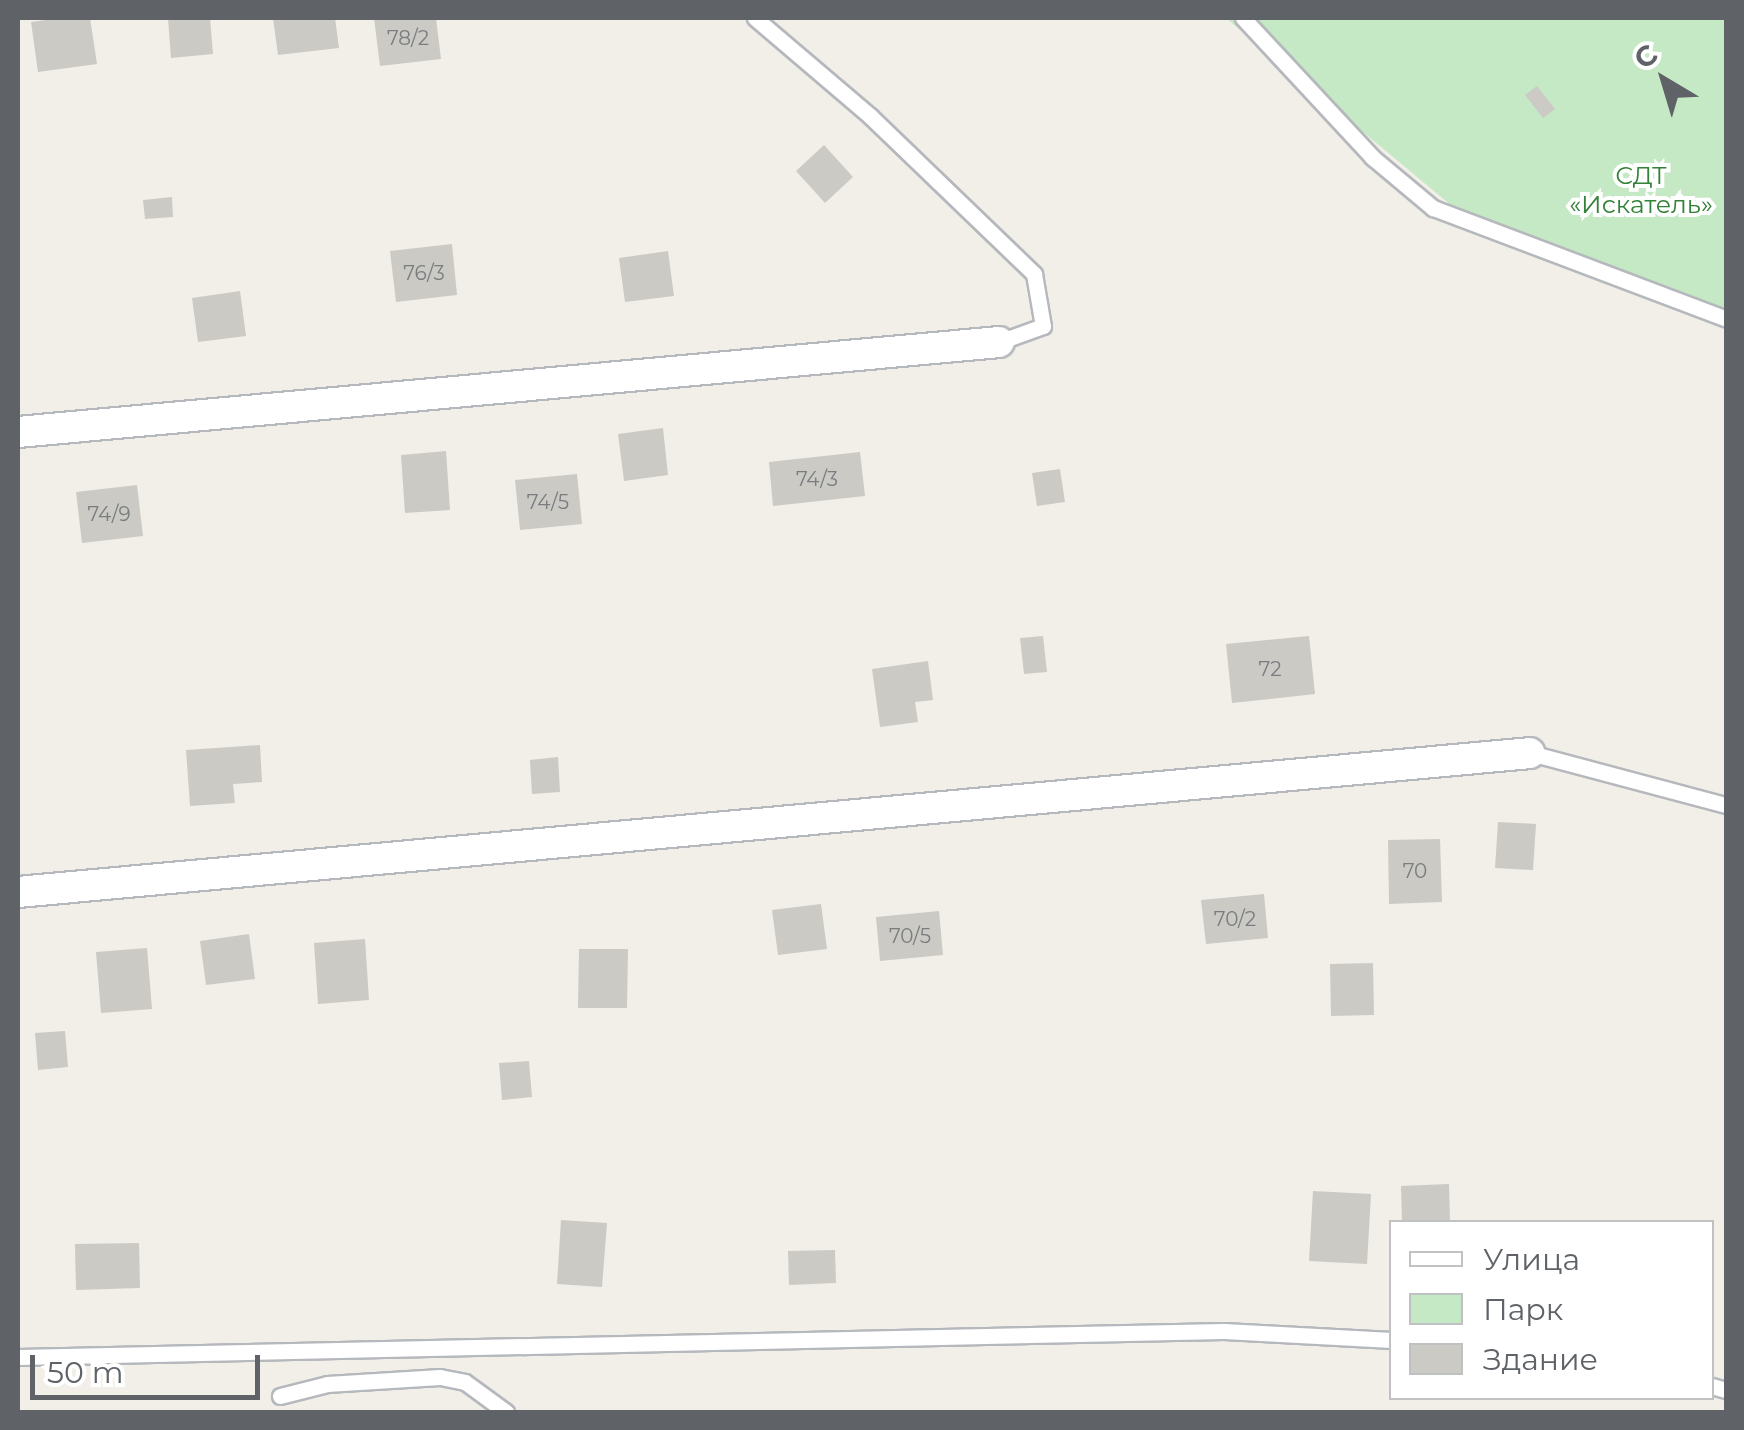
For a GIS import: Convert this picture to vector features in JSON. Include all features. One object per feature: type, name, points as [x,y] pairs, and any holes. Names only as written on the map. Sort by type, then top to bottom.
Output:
[{"type":"street","points":[[18,432],[999,342]]},
{"type":"street","points":[[18,892],[1530,754]]},
{"type":"lane","points":[[755,18],[870,116],[1034,274],[1043,326],[999,342]]},
{"type":"lane","points":[[1243,18],[1372,157],[1433,208],[1726,318]]},
{"type":"lane","points":[[1530,754],[1726,805]]},
{"type":"lane","points":[[18,1357],[1224,1331],[1389,1340]]},
{"type":"lane","points":[[280,1396],[327,1384],[440,1377],[465,1382],[506,1412]]},
{"type":"green space","name":"СДТ «Искатель»","points":[[1226,18],[1726,18],[1726,310],[1464,216]]},
{"type":"building","points":[[90,18],[97,64],[38,72],[31,22]]},
{"type":"building","points":[[168,18],[210,18],[213,54],[171,58]]},
{"type":"building","points":[[273,18],[335,18],[339,48],[278,55]]},
{"type":"building","points":[[374,18],[436,18],[441,59],[380,66]]},
{"type":"building","points":[[1537,86],[1555,109],[1543,118],[1525,95]]},
{"type":"building","points":[[824,145],[853,177],[825,203],[796,171]]},
{"type":"building","points":[[172,197],[173,217],[145,219],[143,200]]},
{"type":"building","points":[[452,244],[457,295],[396,302],[390,251]]},
{"type":"building","points":[[668,251],[674,296],[625,302],[619,258]]},
{"type":"building","points":[[240,291],[246,336],[198,342],[192,298]]},
{"type":"building","points":[[663,428],[668,475],[624,481],[618,434]]},
{"type":"building","points":[[446,451],[450,510],[405,513],[401,455]]},
{"type":"building","points":[[860,452],[865,496],[773,506],[769,462]]},
{"type":"building","points":[[1060,469],[1065,502],[1037,506],[1032,473]]},
{"type":"building","points":[[577,474],[582,524],[520,530],[515,480]]},
{"type":"building","points":[[137,485],[143,536],[82,543],[76,492]]},
{"type":"building","points":[[1043,636],[1047,672],[1024,674],[1020,638]]},
{"type":"building","points":[[1309,636],[1315,694],[1232,703],[1226,644]]},
{"type":"building","points":[[928,661],[933,700],[915,702],[918,722],[880,727],[872,669]]},
{"type":"building","points":[[260,745],[262,782],[233,784],[235,803],[190,806],[186,750]]},
{"type":"building","points":[[558,757],[560,792],[532,794],[530,760]]},
{"type":"building","points":[[1498,822],[1536,824],[1533,870],[1495,868]]},
{"type":"building","points":[[1440,839],[1442,902],[1389,904],[1388,840]]},
{"type":"building","points":[[1264,894],[1268,938],[1206,944],[1201,900]]},
{"type":"building","points":[[821,904],[827,949],[778,955],[772,910]]},
{"type":"building","points":[[939,911],[943,955],[880,961],[876,917]]},
{"type":"building","points":[[249,934],[255,979],[206,985],[200,941]]},
{"type":"building","points":[[365,939],[369,1000],[318,1004],[314,943]]},
{"type":"building","points":[[147,948],[152,1009],[101,1013],[96,952]]},
{"type":"building","points":[[579,949],[628,949],[627,1008],[578,1008]]},
{"type":"building","points":[[1373,963],[1374,1015],[1331,1016],[1330,964]]},
{"type":"building","points":[[65,1031],[68,1067],[38,1070],[35,1033]]},
{"type":"building","points":[[529,1061],[532,1097],[502,1100],[499,1063]]},
{"type":"building","points":[[1449,1184],[1450,1220],[1402,1220],[1401,1186]]},
{"type":"building","points":[[1313,1191],[1371,1194],[1367,1264],[1309,1261]]},
{"type":"building","points":[[561,1220],[607,1223],[602,1287],[557,1284]]},
{"type":"building","points":[[139,1243],[140,1288],[76,1290],[75,1244]]},
{"type":"building","points":[[835,1250],[836,1283],[789,1285],[788,1251]]}]
